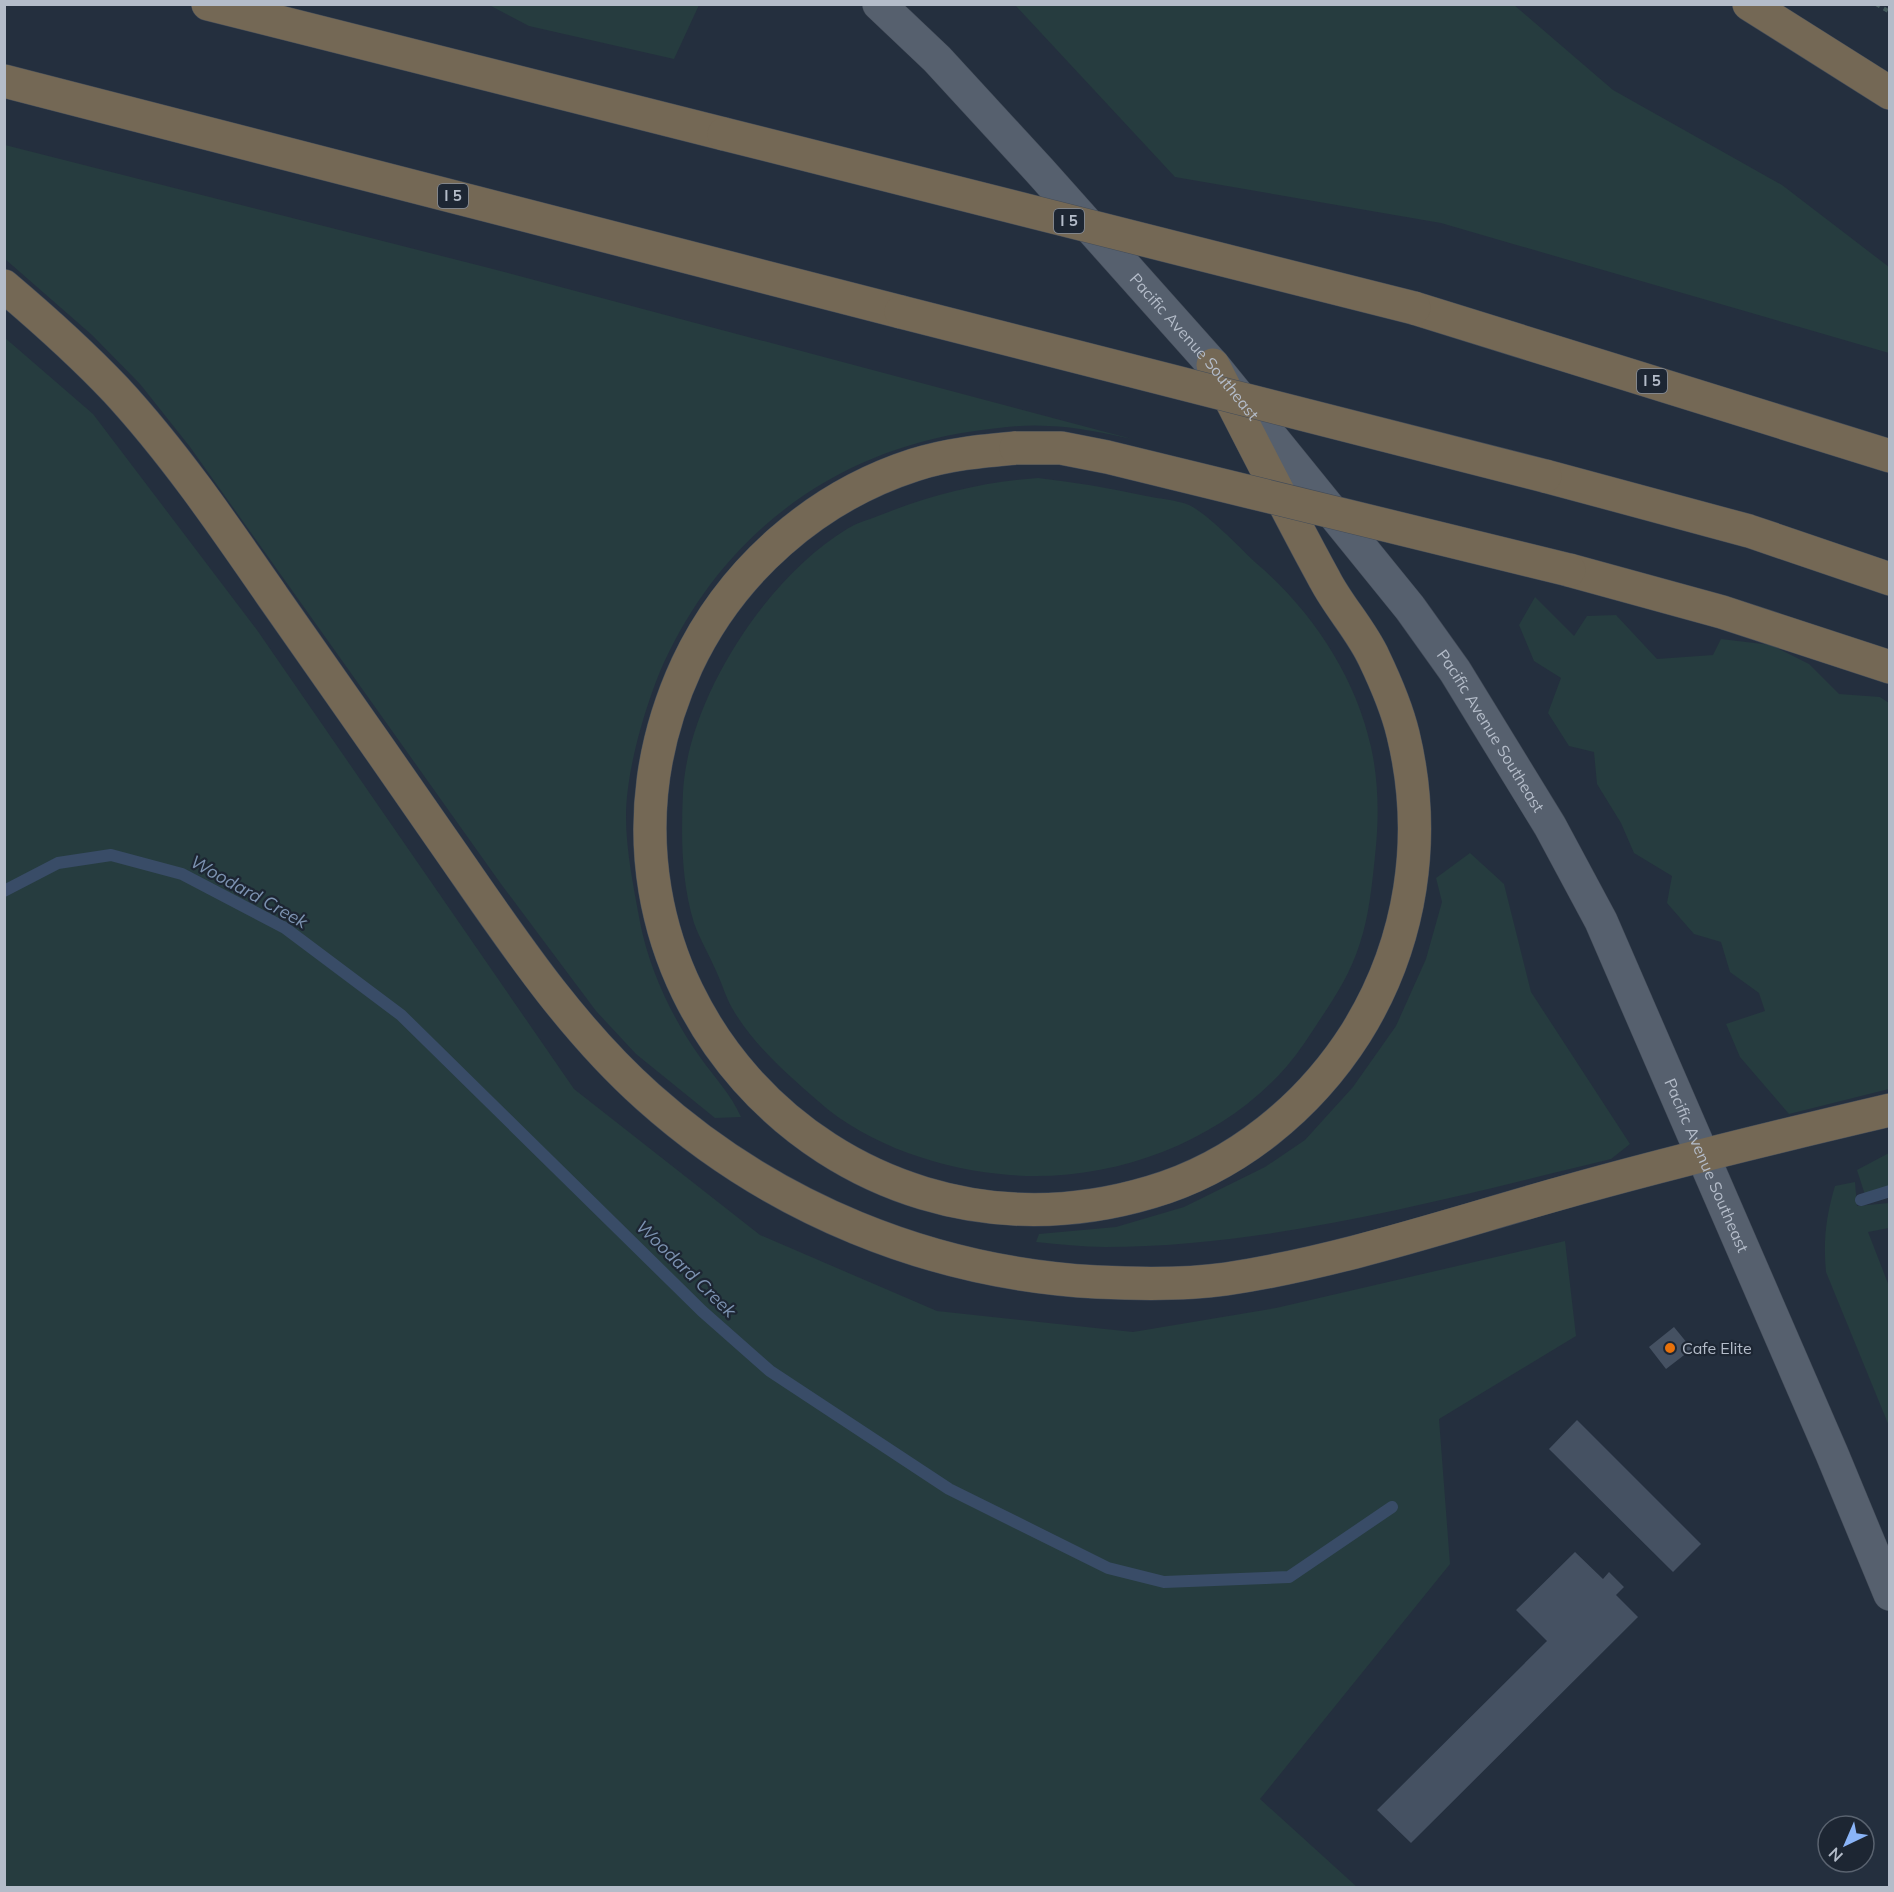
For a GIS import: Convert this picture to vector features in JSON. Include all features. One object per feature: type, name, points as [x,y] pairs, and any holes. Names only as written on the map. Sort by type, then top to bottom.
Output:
[{"type":"highway","name":"I 5","points":[[208,4],[1414,308],[1890,456]]},
{"type":"highway","points":[[1749,4],[1890,93]]},
{"type":"highway","name":"I 5","points":[[4,81],[1545,476],[1749,531],[1890,579]]},
{"type":"highway","points":[[4,285],[67,340],[118,392],[196,487],[527,960],[588,1037],[646,1095],[707,1145],[769,1184],[841,1223],[912,1250],[987,1270],[1065,1280],[1142,1284],[1224,1279],[1348,1254],[1703,1156],[1890,1110]]},
{"type":"highway","points":[[1213,365],[1328,586],[1373,655],[1402,730],[1415,805],[1415,854],[1407,910],[1390,966],[1373,1005],[1340,1058],[1294,1109],[1257,1139],[1172,1186],[1120,1201],[1077,1209],[1021,1211],[981,1207],[935,1198],[887,1182],[841,1159],[792,1124],[758,1093],[730,1061],[700,1016],[682,980],[666,936],[656,891],[651,850],[651,805],[655,767],[665,722],[696,646],[722,606],[747,574],[786,536],[815,513],[882,477],[918,464],[968,452],[1016,448],[1061,448],[1107,457],[1569,570],[1722,612],[1890,667]]},
{"type":"main road","name":"Pacific Avenue Southeast","points":[[879,4],[976,102],[1130,269],[1213,365],[1410,608],[1455,671],[1550,826],[1600,921],[1832,1454],[1890,1594]]},
{"type":"path","points":[[1876,4],[1890,12]]},
{"type":"green space","points":[[489,5],[699,5],[674,59],[529,26]]},
{"type":"green space","points":[[1015,5],[1514,5],[1613,90],[1782,185],[1889,267],[1889,353],[1441,223],[1175,177]]},
{"type":"green space","points":[[5,145],[489,268],[1132,439],[1069,428],[1021,426],[975,431],[922,442],[872,459],[826,481],[784,510],[746,544],[712,582],[683,626],[659,674],[636,744],[627,800],[626,830],[629,856],[644,940],[663,992],[680,1026],[741,1117],[715,1118],[636,1054],[596,1011],[501,884],[190,447],[140,384],[92,335],[5,259]]},
{"type":"green space","points":[[4,337],[93,414],[257,630],[574,1089],[760,1235],[937,1311],[1133,1332],[1276,1308],[1565,1241],[1576,1336],[1439,1419],[1450,1564],[1260,1799],[1357,1887],[5,1887]]},
{"type":"green space","points":[[1038,478],[1106,488],[1189,505],[1214,523],[1276,581],[1295,601],[1328,646],[1354,694],[1371,747],[1378,802],[1371,889],[1360,943],[1348,974],[1337,993],[1287,1066],[1260,1093],[1230,1117],[1197,1136],[1161,1152],[1124,1164],[1086,1172],[1048,1176],[1010,1175],[959,1168],[908,1153],[883,1143],[838,1117],[795,1081],[753,1037],[730,1004],[694,923],[684,874],[682,841],[683,792],[688,756],[699,718],[716,680],[737,643],[788,577],[817,550],[858,523],[917,502],[957,491]]},
{"type":"green space","points":[[1535,597],[1574,636],[1587,616],[1616,615],[1657,659],[1713,655],[1721,639],[1771,645],[1809,664],[1839,694],[1880,697],[1889,703],[1889,1089],[1789,1114],[1740,1057],[1726,1024],[1765,1011],[1759,993],[1730,972],[1721,942],[1694,934],[1667,903],[1672,876],[1634,853],[1621,823],[1597,784],[1594,752],[1569,746],[1548,713],[1561,678],[1534,661],[1519,625]]},
{"type":"green space","points":[[1470,853],[1504,884],[1531,992],[1630,1144],[1611,1159],[1424,1204],[1296,1229],[1232,1239],[1168,1245],[1096,1247],[1036,1242],[1039,1234],[1116,1227],[1184,1207],[1265,1167],[1305,1140],[1353,1087],[1396,1026],[1426,959],[1442,902],[1436,878]]},
{"type":"green space","points":[[1889,1153],[1889,1198],[1866,1198],[1857,1170]]},
{"type":"green space","points":[[1855,1182],[1857,1206],[1889,1203],[1889,1228],[1868,1232],[1889,1286],[1889,1426],[1826,1272],[1826,1229],[1835,1186]]},
{"type":"building","name":"Cafe Elite","points":[[1674,1327],[1692,1349],[1666,1369],[1649,1347]]},
{"type":"building","points":[[1577,1420],[1701,1544],[1673,1572],[1549,1449]]},
{"type":"building","points":[[1575,1552],[1603,1579],[1609,1572],[1624,1587],[1616,1595],[1638,1617],[1411,1843],[1377,1810],[1547,1641],[1516,1610]]},
{"type":"waterway","name":"Woodard Creek","points":[[4,891],[58,863],[111,855],[182,874],[285,928],[401,1015],[702,1311],[770,1371],[949,1489],[1108,1568],[1164,1582],[1289,1577],[1392,1507]]},
{"type":"waterway","name":"Woodard Creek","points":[[1861,1200],[1890,1191]]},
{"type":"place","name":"Cafe Elite","points":[[1670,1348]]}]
